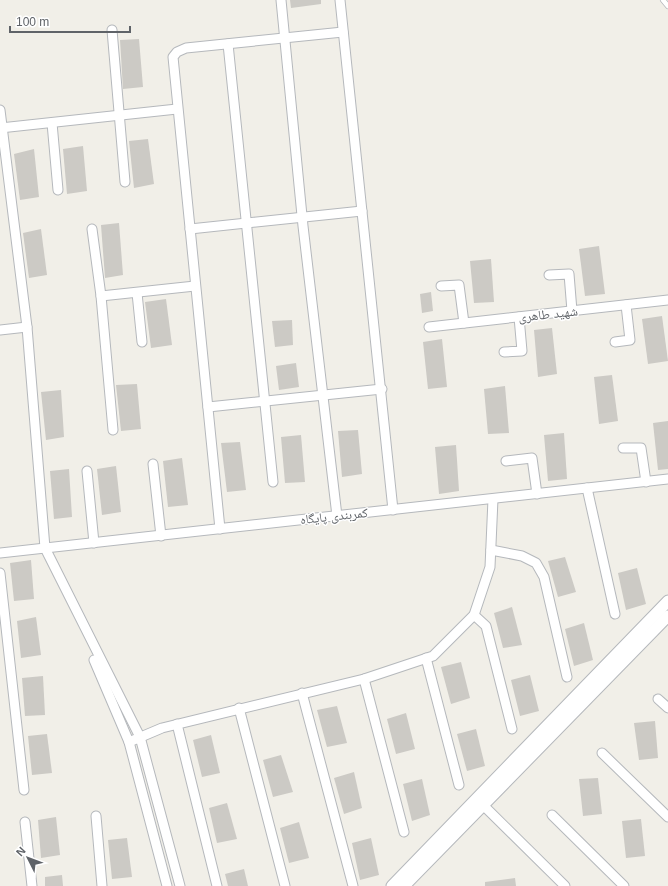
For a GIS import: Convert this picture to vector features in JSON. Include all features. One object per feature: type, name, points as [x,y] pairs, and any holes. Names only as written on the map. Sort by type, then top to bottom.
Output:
[{"type":"street","points":[[281,0],[302,217],[337,516]]},
{"type":"street","points":[[340,0],[394,510]]},
{"type":"street","points":[[112,30],[125,182]]},
{"type":"street","points":[[220,529],[173,57],[177,52],[186,48],[343,32]]},
{"type":"street","points":[[228,44],[266,401],[273,482]]},
{"type":"street","points":[[1,128],[177,109]]},
{"type":"street","points":[[0,110],[1,128],[27,327],[43,549],[90,648],[129,742],[167,886]]},
{"type":"street","points":[[52,123],[58,190]]},
{"type":"street","points":[[190,229],[362,211]]},
{"type":"street","points":[[92,229],[101,296],[113,430]]},
{"type":"street","points":[[549,275],[569,274],[572,311]]},
{"type":"street","points":[[441,286],[459,285],[464,323]]},
{"type":"street","points":[[101,296],[196,286]]},
{"type":"street","points":[[137,292],[142,342]]},
{"type":"street","name":"شهید طاهری","points":[[429,327],[668,300]]},
{"type":"street","points":[[615,342],[630,340],[626,305]]},
{"type":"street","points":[[504,352],[522,351],[519,317]]},
{"type":"street","points":[[0,330],[27,327]]},
{"type":"street","points":[[208,407],[382,389]]},
{"type":"street","points":[[623,448],[641,448],[646,482]]},
{"type":"street","points":[[506,461],[532,458],[537,494]]},
{"type":"street","points":[[153,464],[161,536]]},
{"type":"street","points":[[87,471],[94,544]]},
{"type":"street","name":"کمربندی پایگاه","points":[[0,552],[94,544],[668,479]]},
{"type":"street","points":[[587,488],[615,614]]},
{"type":"street","points":[[129,742],[177,724],[364,679],[432,656],[474,615],[490,567],[493,499]]},
{"type":"street","points":[[43,549],[140,737],[180,886]]},
{"type":"street","points":[[491,550],[522,556],[536,563],[544,577],[567,677]]},
{"type":"street","points":[[0,573],[24,790]]},
{"type":"street","points":[[392,886],[668,601]]},
{"type":"street","points":[[474,615],[486,626],[512,729]]},
{"type":"street","points":[[404,886],[668,616]]},
{"type":"street","points":[[426,658],[459,785]]},
{"type":"street","points":[[364,679],[404,832]]},
{"type":"street","points":[[302,693],[353,886]]},
{"type":"street","points":[[658,699],[668,708]]},
{"type":"street","points":[[239,708],[285,886]]},
{"type":"street","points":[[177,724],[217,886]]},
{"type":"street","points":[[602,753],[668,816]]},
{"type":"street","points":[[483,805],[565,886]]},
{"type":"street","points":[[552,815],[624,886]]},
{"type":"street","points":[[96,816],[102,886]]},
{"type":"street","points":[[25,822],[32,886]]},
{"type":"lane","points":[[663,0],[668,6]]},
{"type":"building","points":[[290,0],[321,0],[321,4],[291,8]]},
{"type":"building","points":[[139,39],[143,87],[123,89],[120,40]]},
{"type":"building","points":[[148,139],[154,184],[134,188],[129,141]]},
{"type":"building","points":[[83,146],[87,191],[67,194],[63,149]]},
{"type":"building","points":[[34,149],[39,197],[20,200],[14,154]]},
{"type":"building","points":[[119,223],[123,275],[105,278],[101,225]]},
{"type":"building","points":[[41,229],[47,275],[29,278],[23,233]]},
{"type":"building","points":[[599,246],[605,294],[585,296],[579,249]]},
{"type":"building","points":[[491,259],[494,302],[474,303],[470,261]]},
{"type":"building","points":[[431,292],[433,311],[422,313],[420,294]]},
{"type":"building","points":[[166,299],[172,345],[151,348],[145,302]]},
{"type":"building","points":[[662,316],[668,361],[648,364],[642,319]]},
{"type":"building","points":[[292,320],[293,345],[275,347],[272,321]]},
{"type":"building","points":[[552,328],[557,374],[538,377],[534,330]]},
{"type":"building","points":[[442,339],[447,387],[428,389],[423,342]]},
{"type":"building","points":[[296,363],[299,387],[279,390],[276,366]]},
{"type":"building","points":[[612,375],[618,421],[599,424],[594,377]]},
{"type":"building","points":[[137,384],[141,429],[121,431],[116,385]]},
{"type":"building","points":[[505,386],[509,433],[488,434],[484,389]]},
{"type":"building","points":[[61,390],[64,437],[46,440],[41,392]]},
{"type":"building","points":[[668,421],[668,469],[658,470],[653,423]]},
{"type":"building","points":[[358,430],[362,474],[342,477],[338,431]]},
{"type":"building","points":[[564,433],[567,479],[548,481],[544,435]]},
{"type":"building","points":[[301,435],[305,482],[285,483],[281,437]]},
{"type":"building","points":[[240,442],[246,490],[227,492],[221,443]]},
{"type":"building","points":[[456,445],[459,491],[439,494],[435,447]]},
{"type":"building","points":[[182,458],[188,505],[168,507],[163,461]]},
{"type":"building","points":[[116,466],[121,512],[102,515],[97,469]]},
{"type":"building","points":[[69,469],[72,517],[54,519],[50,471]]},
{"type":"building","points":[[565,557],[576,592],[558,597],[548,561]]},
{"type":"building","points":[[31,560],[34,599],[14,601],[10,563]]},
{"type":"building","points":[[637,568],[646,604],[626,610],[618,573]]},
{"type":"building","points":[[512,607],[522,645],[503,648],[494,613]]},
{"type":"building","points":[[36,617],[41,655],[21,658],[17,621]]},
{"type":"building","points":[[584,623],[593,660],[574,666],[565,629]]},
{"type":"building","points":[[461,662],[470,698],[451,704],[441,667]]},
{"type":"building","points":[[530,675],[539,711],[520,716],[511,680]]},
{"type":"building","points":[[43,676],[45,715],[25,716],[22,678]]},
{"type":"building","points":[[337,706],[347,743],[327,747],[317,710]]},
{"type":"building","points":[[406,713],[415,749],[396,754],[387,719]]},
{"type":"building","points":[[655,721],[658,758],[639,760],[634,723]]},
{"type":"building","points":[[476,729],[485,766],[467,771],[457,734]]},
{"type":"building","points":[[47,734],[52,773],[32,775],[28,736]]},
{"type":"building","points":[[211,735],[220,773],[202,777],[193,740]]},
{"type":"building","points":[[281,755],[293,792],[273,797],[263,760]]},
{"type":"building","points":[[354,772],[362,808],[344,814],[334,778]]},
{"type":"building","points":[[598,778],[602,814],[583,816],[579,779]]},
{"type":"building","points":[[422,779],[430,815],[412,821],[403,784]]},
{"type":"building","points":[[227,803],[237,839],[217,843],[209,808]]},
{"type":"building","points":[[56,817],[60,855],[41,858],[38,820]]},
{"type":"building","points":[[641,819],[645,856],[626,858],[622,821]]},
{"type":"building","points":[[299,822],[309,858],[289,863],[280,828]]},
{"type":"building","points":[[127,838],[132,877],[112,879],[108,840]]},
{"type":"building","points":[[371,838],[379,875],[360,880],[352,843]]},
{"type":"building","points":[[244,869],[248,886],[228,886],[225,874]]},
{"type":"building","points":[[62,875],[63,886],[45,886],[45,877]]},
{"type":"building","points":[[515,878],[516,886],[485,886],[485,882]]}]
